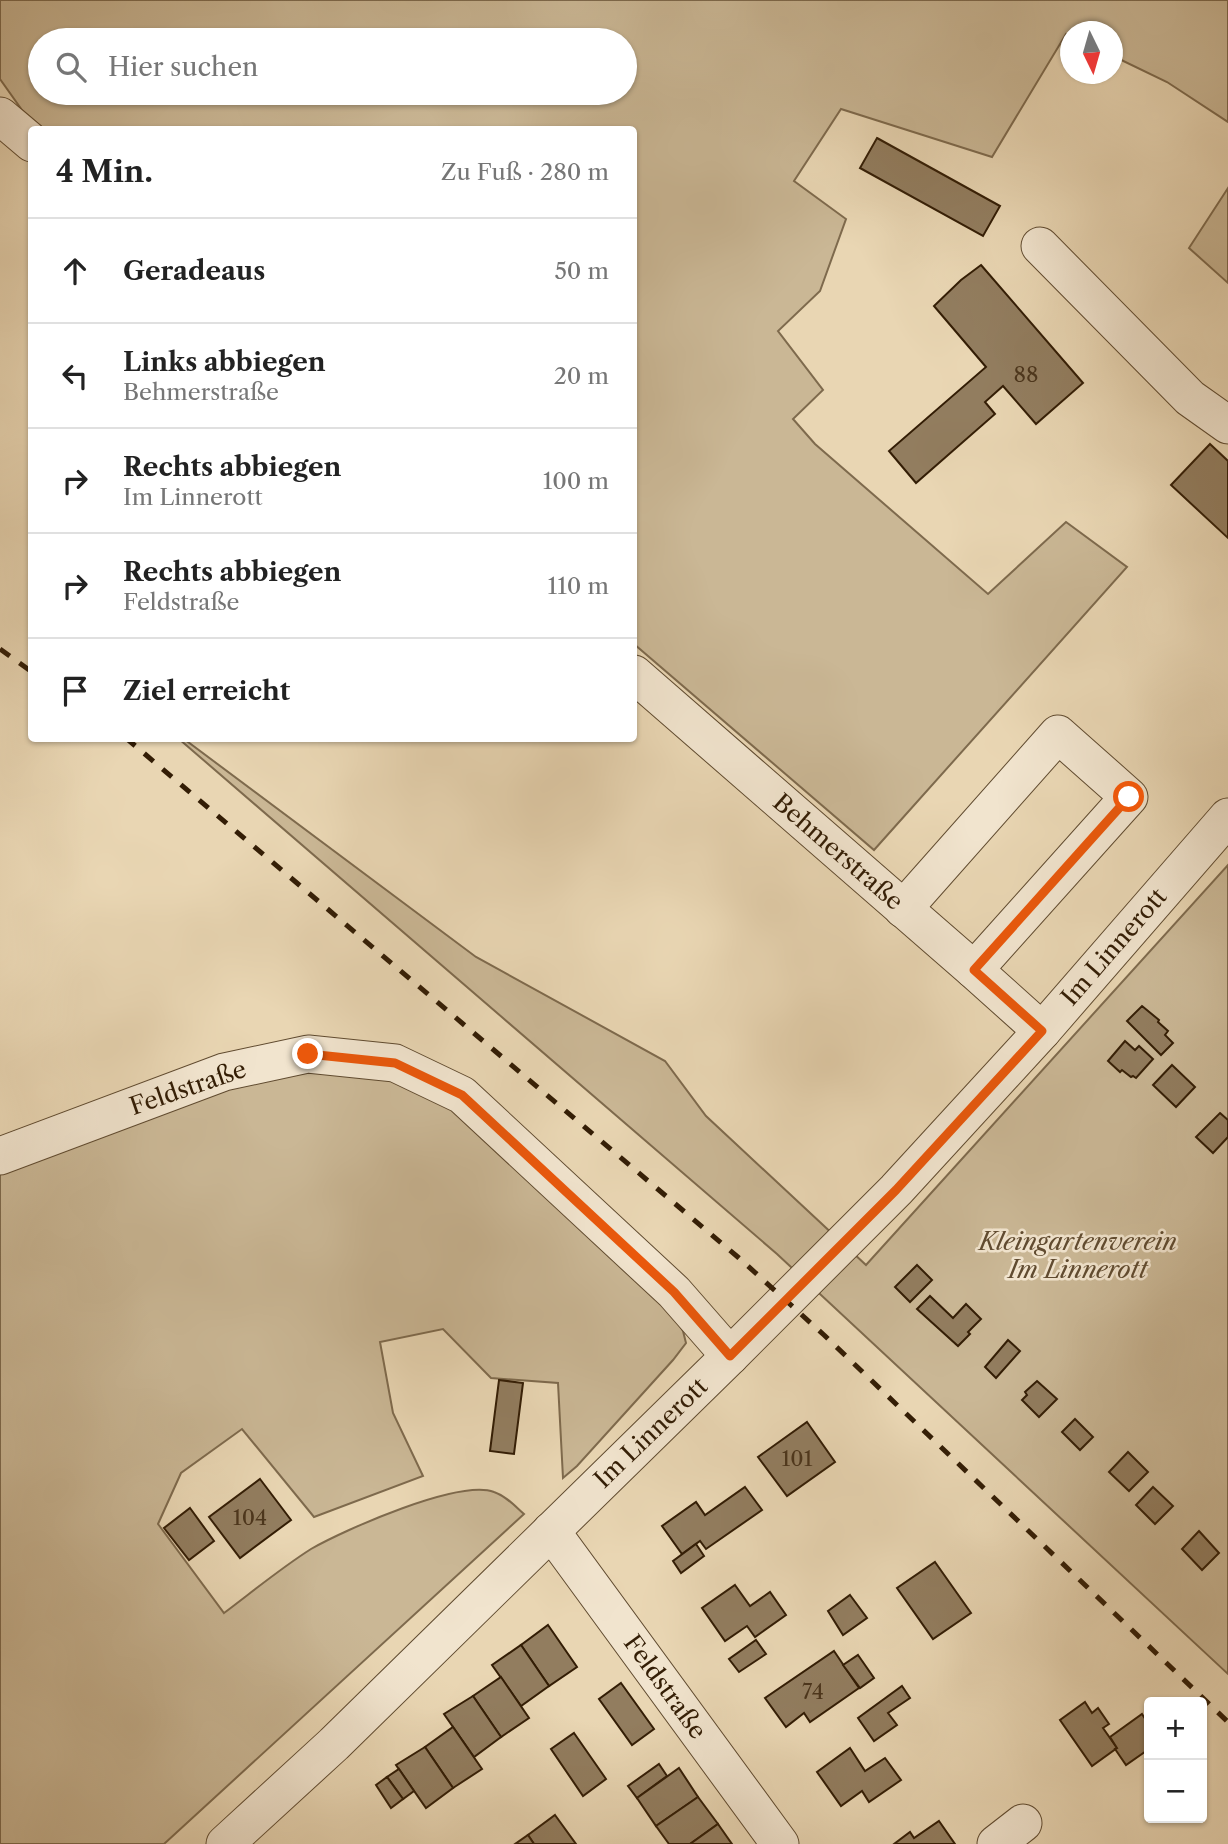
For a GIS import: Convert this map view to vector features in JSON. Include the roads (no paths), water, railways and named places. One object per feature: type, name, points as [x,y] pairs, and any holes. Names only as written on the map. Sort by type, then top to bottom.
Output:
[{"type":"street","points":[[0,116],[28,140]]},
{"type":"street","points":[[1041,246],[1191,398],[1228,425]]},
{"type":"street","name":"Behmerstraße","points":[[637,677],[1042,1031]]},
{"type":"street","points":[[903,909],[1058,734],[1129,797],[974,970]]},
{"type":"street","name":"Im Linnerott","points":[[225,1844],[334,1744],[896,1190],[1042,1031],[1228,817]]},
{"type":"street","name":"Feldstraße","points":[[0,1157],[224,1072],[308,1054],[395,1063],[462,1095],[674,1292],[730,1356]]},
{"type":"street","name":"Feldstraße","points":[[551,1531],[780,1844]]},
{"type":"railway","points":[[0,649],[28,669]]},
{"type":"railway","points":[[131,742],[739,1258],[824,1335],[1228,1722]]},
{"type":"park label","name":"Kleingartenverein Im Linnerott","points":[[1078,1256]]}]
